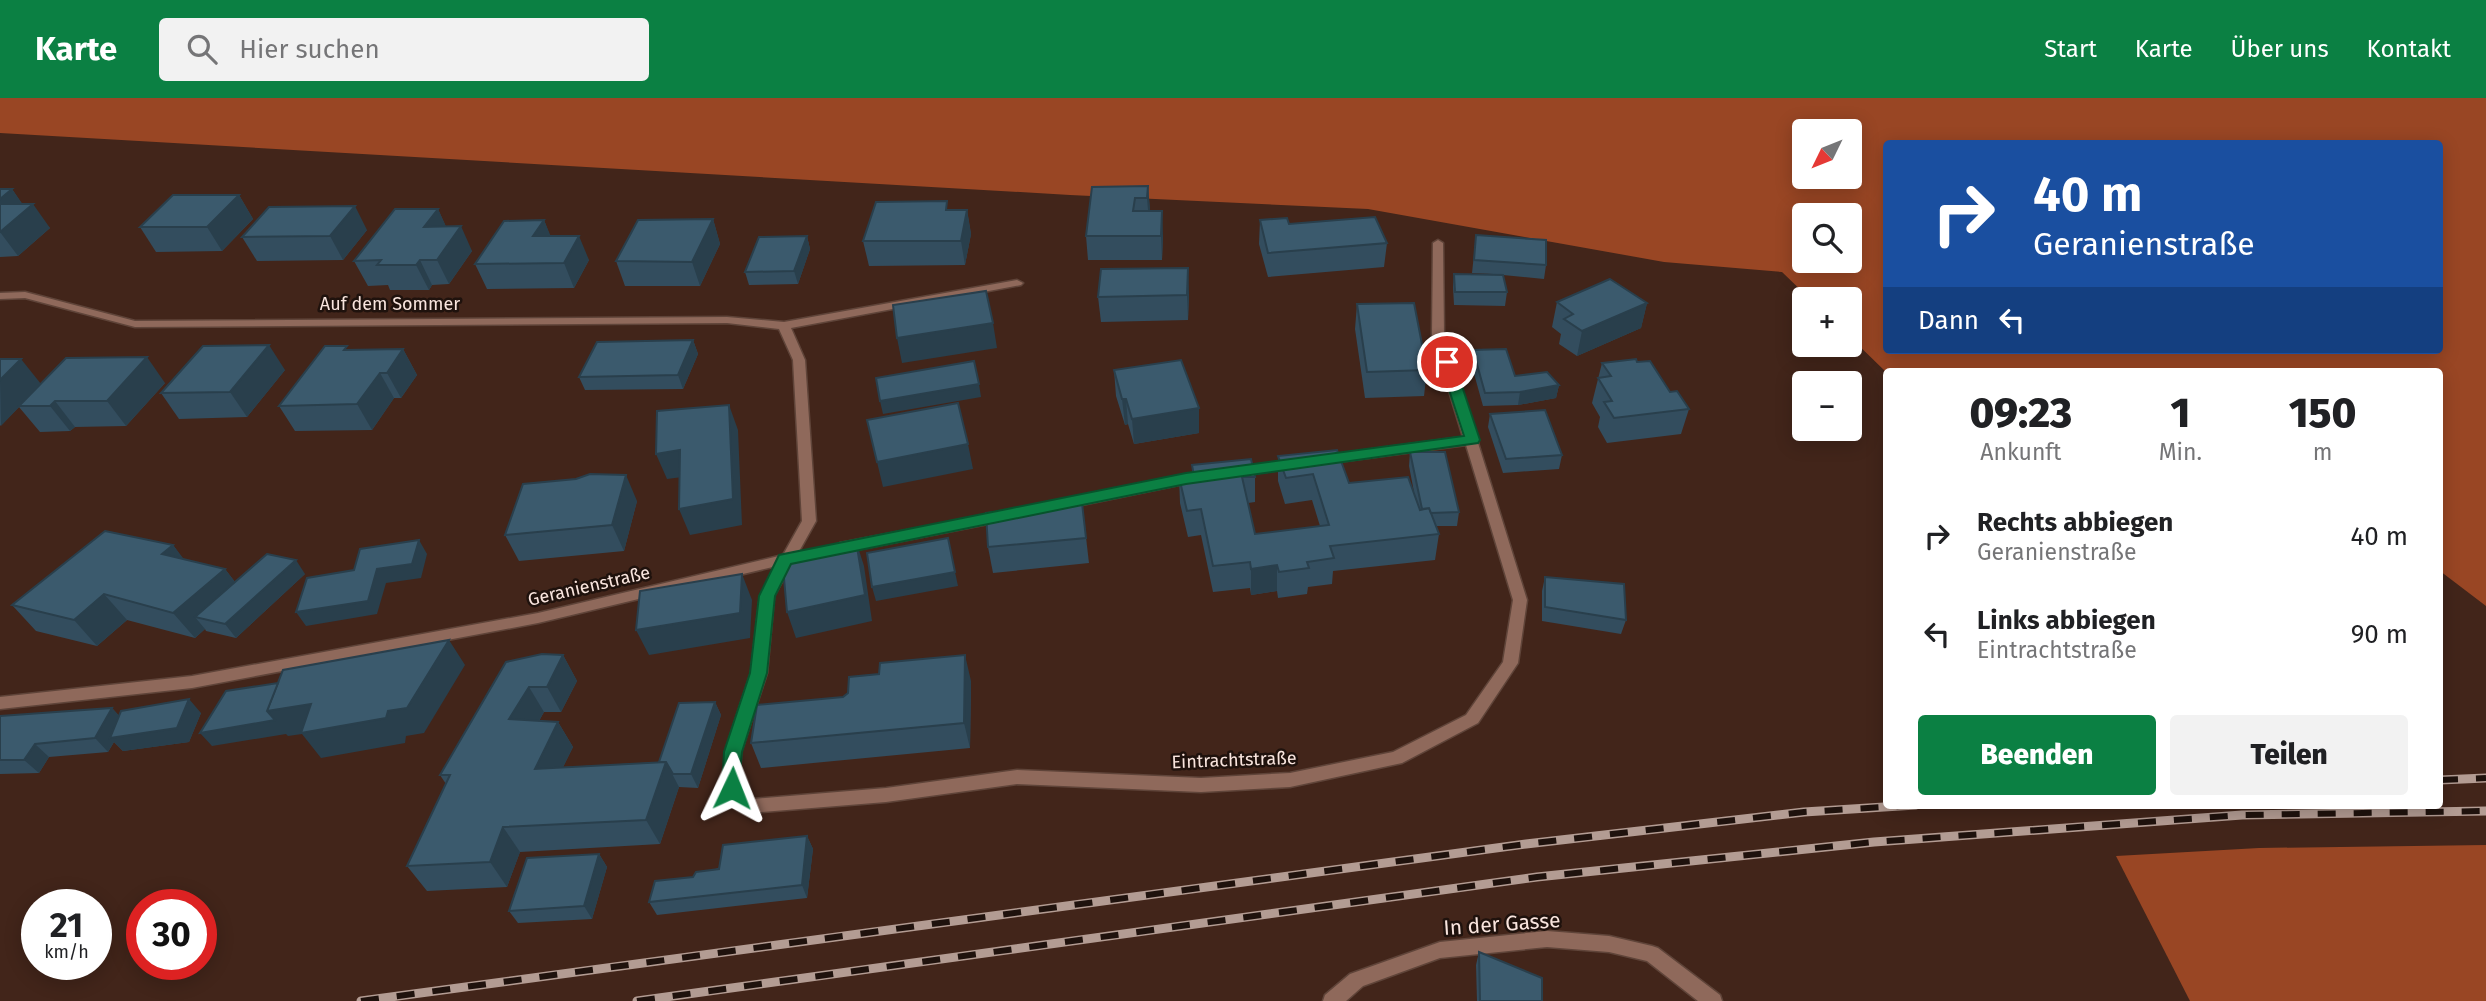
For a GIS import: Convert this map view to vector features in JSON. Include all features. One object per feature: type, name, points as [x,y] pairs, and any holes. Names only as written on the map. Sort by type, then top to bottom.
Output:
[{"type":"street","name":"Eintrachtstraße","points":[[785,559],[767,596],[759,673],[733,752],[732,788],[748,806],[886,795],[1017,777],[1201,785],[1290,780],[1396,758],[1472,719],[1510,663],[1520,600],[1473,440],[1438,335],[1438,243]]},
{"type":"street","name":"Auf dem Sommer","points":[[0,296],[25,295],[135,324],[727,320],[784,326],[1017,283]]},
{"type":"street","points":[[784,326],[799,360],[809,521],[785,559]]},
{"type":"street","name":"Geranienstraße","points":[[0,703],[192,682],[538,618],[785,559],[1220,474],[1473,440]]},
{"type":"street","name":"In der Gasse","points":[[1332,1001],[1357,980],[1440,950],[1547,939],[1609,944],[1652,954],[1713,1001]]},
{"type":"shaded area","points":[[0,98],[2486,98],[2486,606],[2443,573],[2443,368],[1883,369],[1862,349],[1862,287],[1798,287],[1782,272],[1664,262],[1368,209],[1070,195],[0,133]]},
{"type":"shaded area","points":[[2486,845],[2486,1001],[2190,1001],[2116,856],[2259,848]]},
{"type":"building","points":[[1148,186],[1147,198],[1135,198],[1133,211],[1162,211],[1161,236],[1086,236],[1092,187]]},
{"type":"building","points":[[0,189],[12,189],[0,199]]},
{"type":"building","points":[[173,195],[239,195],[207,227],[140,227]]},
{"type":"building","points":[[947,201],[946,210],[967,210],[961,241],[863,241],[876,202]]},
{"type":"building","points":[[0,204],[33,204],[0,232]]},
{"type":"building","points":[[355,206],[330,236],[242,237],[269,207]]},
{"type":"building","points":[[395,209],[438,209],[424,227],[461,226],[437,260],[420,260],[416,265],[377,265],[381,260],[354,261]]},
{"type":"building","points":[[1375,217],[1387,243],[1268,253],[1260,220],[1287,218],[1289,224]]},
{"type":"building","points":[[713,219],[692,262],[616,261],[638,220]]},
{"type":"building","points":[[544,220],[533,236],[579,236],[564,263],[475,264],[504,221]]},
{"type":"building","points":[[1476,235],[1546,240],[1546,265],[1474,260]]},
{"type":"building","points":[[807,236],[794,271],[745,272],[759,237]]},
{"type":"building","points":[[1188,268],[1187,295],[1098,297],[1101,269]]},
{"type":"building","points":[[1454,274],[1503,275],[1507,292],[1455,292]]},
{"type":"building","points":[[1610,279],[1647,303],[1582,331],[1564,319],[1573,314],[1557,302]]},
{"type":"building","points":[[986,291],[993,323],[897,338],[893,305]]},
{"type":"building","points":[[1414,303],[1427,370],[1367,372],[1357,304]]},
{"type":"building","points":[[693,340],[678,375],[579,377],[597,342]]},
{"type":"building","points":[[269,345],[230,392],[161,393],[203,346]]},
{"type":"building","points":[[325,346],[347,346],[344,350],[403,349],[387,373],[380,373],[357,404],[279,406]]},
{"type":"building","points":[[1506,349],[1515,376],[1547,372],[1559,385],[1520,392],[1485,393],[1473,350]]},
{"type":"building","points":[[147,357],[107,401],[55,401],[50,406],[19,406],[66,358]]},
{"type":"building","points":[[0,359],[21,359],[0,380]]},
{"type":"building","points":[[1636,359],[1637,362],[1650,361],[1670,392],[1677,391],[1689,409],[1614,418],[1604,402],[1612,401],[1598,378],[1611,376],[1602,363]]},
{"type":"building","points":[[1181,360],[1199,408],[1132,419],[1126,399],[1122,399],[1114,370]]},
{"type":"building","points":[[974,361],[979,384],[880,401],[876,378]]},
{"type":"building","points":[[958,403],[968,444],[877,462],[867,420]]},
{"type":"building","points":[[729,405],[733,499],[679,509],[680,450],[656,454],[657,411]]},
{"type":"building","points":[[1545,410],[1562,455],[1506,459],[1490,414]]},
{"type":"building","points":[[1337,450],[1349,483],[1408,477],[1420,510],[1429,508],[1439,534],[1330,546],[1334,558],[1307,562],[1309,568],[1279,572],[1277,565],[1251,569],[1250,562],[1213,566],[1201,509],[1187,511],[1179,477],[1194,476],[1192,465],[1251,459],[1255,477],[1242,477],[1255,534],[1329,525],[1313,474],[1286,478],[1278,456]]},
{"type":"building","points":[[1410,452],[1445,452],[1459,512],[1431,513],[1429,508],[1422,509]]},
{"type":"building","points":[[590,474],[626,475],[612,525],[505,535],[523,484],[576,479]]},
{"type":"building","points":[[1082,503],[1086,538],[988,547],[986,513]]},
{"type":"building","points":[[105,531],[173,545],[162,554],[225,569],[173,613],[104,594],[74,620],[12,605]]},
{"type":"building","points":[[948,538],[955,572],[872,587],[867,553]]},
{"type":"building","points":[[419,540],[412,564],[377,569],[368,601],[296,612],[307,578],[354,570],[360,549]]},
{"type":"building","points":[[856,541],[865,595],[787,612],[782,556]]},
{"type":"building","points":[[267,554],[296,560],[225,624],[195,617]]},
{"type":"building","points":[[742,574],[740,613],[636,630],[640,591]]},
{"type":"building","points":[[1545,577],[1624,584],[1626,620],[1545,607]]},
{"type":"building","points":[[449,640],[407,708],[388,711],[386,718],[301,733],[311,704],[267,711],[283,670]]},
{"type":"building","points":[[542,654],[563,655],[547,687],[529,687],[509,719],[558,722],[535,769],[666,762],[646,820],[503,827],[490,862],[407,866],[450,775],[440,775],[506,662]]},
{"type":"building","points":[[965,655],[964,723],[751,743],[757,705],[843,697],[848,693],[849,677],[879,674],[880,663]]},
{"type":"building","points":[[278,683],[267,711],[275,720],[200,733],[226,691]]},
{"type":"building","points":[[189,699],[177,728],[110,738],[121,711]]},
{"type":"building","points":[[715,702],[691,774],[673,774],[666,762],[659,762],[679,703]]},
{"type":"building","points":[[112,708],[95,738],[35,744],[24,760],[0,760],[0,716]]},
{"type":"building","points":[[807,836],[802,885],[649,902],[655,881],[693,877],[696,872],[719,869],[723,845]]},
{"type":"building","points":[[599,854],[584,906],[509,911],[527,858]]},
{"type":"building","points":[[1479,952],[1542,978],[1542,1001],[1480,1001]]},
{"type":"railway","points":[[2443,780],[2486,778]]},
{"type":"railway","points":[[361,1001],[1526,844],[1804,812],[1883,807]]},
{"type":"railway","points":[[637,1001],[1537,877],[1874,842],[2242,815],[2486,811]]},
{"type":"route","points":[[732,788],[733,752],[759,673],[767,596],[785,559],[1186,478],[1473,440],[1447,362]]}]
